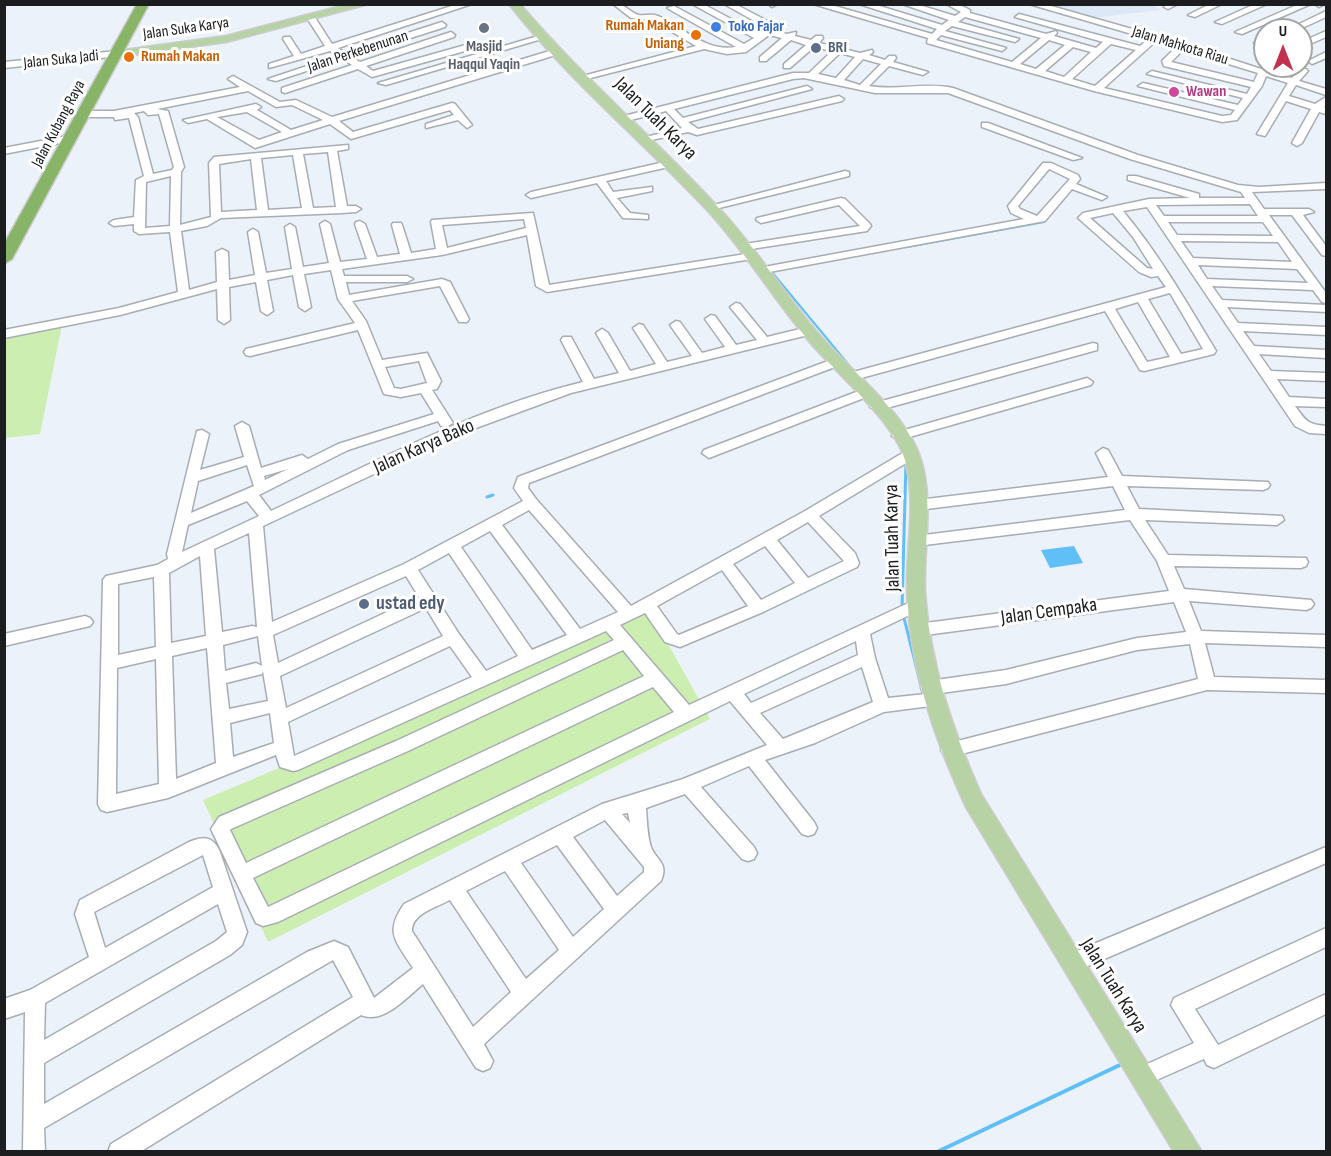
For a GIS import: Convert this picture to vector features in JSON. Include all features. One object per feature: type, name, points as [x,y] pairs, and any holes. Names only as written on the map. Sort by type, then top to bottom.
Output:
[{"type":"highway","name":"Jalan Kubang Raya","points":[[4,260],[143,4]]},
{"type":"main road","name":"Jalan Suka Karya","points":[[117,54],[226,39],[363,4]]},
{"type":"main road","name":"Jalan Tuah Karya","points":[[514,4],[541,38],[711,207],[764,270],[808,331],[876,407],[910,454],[918,505],[916,541],[918,630],[931,694],[950,750],[973,800],[1189,1152]]},
{"type":"street","points":[[272,66],[468,4]]},
{"type":"street","points":[[617,4],[635,16],[681,4]]},
{"type":"street","points":[[696,4],[760,38]]},
{"type":"street","points":[[657,12],[684,35],[722,53],[746,49],[772,27],[728,4]]},
{"type":"street","points":[[817,4],[896,26],[944,28],[1015,39]]},
{"type":"street","points":[[906,4],[922,7],[944,28]]},
{"type":"street","points":[[950,4],[967,10],[930,40],[931,43],[1097,89],[1230,120],[1241,109],[1261,78]]},
{"type":"street","name":"Jalan Mahkota Riau","points":[[1033,4],[1253,64]]},
{"type":"street","points":[[1192,15],[1218,4]]},
{"type":"street","points":[[1219,22],[1263,4]]},
{"type":"street","points":[[1239,32],[1307,4]]},
{"type":"street","points":[[1319,4],[1326,8]]},
{"type":"street","points":[[855,15],[867,5],[1002,48]]},
{"type":"street","points":[[429,7],[439,13]]},
{"type":"street","points":[[896,26],[922,7]]},
{"type":"street","points":[[672,8],[746,49]]},
{"type":"street","points":[[964,14],[1097,51]]},
{"type":"street","points":[[684,35],[747,15]]},
{"type":"street","points":[[1014,65],[1074,16]]},
{"type":"street","points":[[1019,17],[1141,49]]},
{"type":"street","points":[[311,18],[330,47],[357,65]]},
{"type":"street","name":"Jalan Perkebenunan","points":[[273,79],[442,25]]},
{"type":"street","points":[[763,59],[798,30]]},
{"type":"street","points":[[988,58],[1026,31]]},
{"type":"street","points":[[768,32],[813,44],[842,47],[886,63],[915,66],[923,72]]},
{"type":"street","points":[[285,90],[451,35]]},
{"type":"street","points":[[787,66],[822,37]]},
{"type":"street","points":[[383,83],[541,38]]},
{"type":"street","points":[[1097,89],[1155,38]]},
{"type":"street","points":[[287,39],[298,57]]},
{"type":"street","points":[[1066,80],[1109,41]]},
{"type":"street","points":[[1038,72],[1072,44]]},
{"type":"street","points":[[582,79],[704,46]]},
{"type":"street","points":[[1182,46],[1166,63],[1257,86]]},
{"type":"street","name":"Jalan Perkebenunan","points":[[357,65],[372,74],[469,47]]},
{"type":"street","points":[[812,75],[842,47]]},
{"type":"street","points":[[176,172],[141,180],[139,231],[211,223],[217,215],[215,161],[256,148],[290,133],[556,52]]},
{"type":"street","points":[[1194,70],[1212,52]]},
{"type":"street","name":"Jalan Suka Jadi","points":[[4,64],[117,54]]},
{"type":"street","points":[[837,82],[865,54]]},
{"type":"street","points":[[862,88],[895,56]]},
{"type":"street","points":[[1128,60],[1156,68],[1133,97]]},
{"type":"street","points":[[1220,77],[1240,60]]},
{"type":"street","points":[[894,91],[915,66]]},
{"type":"street","points":[[1152,74],[1249,97]]},
{"type":"street","points":[[623,119],[777,80],[812,75],[862,88],[894,91],[939,88],[1248,195],[1298,196]]},
{"type":"street","name":"Jalan Mahkota Riau","points":[[1285,78],[1324,89]]},
{"type":"street","points":[[1262,134],[1297,78]]},
{"type":"street","points":[[233,79],[279,105],[293,102],[331,120],[351,136],[452,106],[467,125]]},
{"type":"street","points":[[668,108],[690,129],[702,132],[839,98],[777,80]]},
{"type":"street","points":[[1143,86],[1241,109]]},
{"type":"street","points":[[83,118],[249,88]]},
{"type":"street","points":[[681,121],[807,89]]},
{"type":"street","points":[[1283,97],[1322,110]]},
{"type":"street","points":[[1298,143],[1322,110],[1326,100]]},
{"type":"street","points":[[188,120],[276,103]]},
{"type":"street","points":[[248,108],[290,133]]},
{"type":"street","points":[[83,118],[96,123],[163,111],[179,167],[176,172],[175,227],[184,296]]},
{"type":"street","points":[[131,115],[149,177]]},
{"type":"street","points":[[208,116],[256,148],[297,151],[344,147]]},
{"type":"street","points":[[429,126],[460,116]]},
{"type":"street","points":[[985,125],[1077,158]]},
{"type":"street","points":[[1035,143],[1055,128]]},
{"type":"street","points":[[645,140],[690,129]]},
{"type":"street","points":[[4,151],[72,138]]},
{"type":"street","points":[[256,148],[263,213]]},
{"type":"street","points":[[332,148],[342,210]]},
{"type":"street","points":[[297,151],[308,211]]},
{"type":"street","points":[[531,195],[669,164]]},
{"type":"street","points":[[764,270],[1035,220],[1044,217],[1075,179],[1074,177],[1047,165],[1013,206],[1015,211],[1035,220]]},
{"type":"street","points":[[711,207],[845,174]]},
{"type":"street","points":[[1132,178],[1214,201]]},
{"type":"street","points":[[600,180],[627,216],[644,217]]},
{"type":"street","points":[[1070,185],[1102,197]]},
{"type":"street","points":[[1160,271],[1151,274],[1146,272],[1083,218],[1087,215],[1149,202],[1214,201],[1326,186]]},
{"type":"street","points":[[610,196],[648,189]]},
{"type":"street","points":[[1248,195],[1326,300]]},
{"type":"street","points":[[442,252],[436,222],[529,215],[542,286],[547,289],[749,252],[787,228],[841,201],[866,226],[863,229],[787,228],[761,220]]},
{"type":"street","points":[[1149,202],[1304,427],[1326,430]]},
{"type":"street","points":[[217,215],[356,209]]},
{"type":"street","points":[[1108,307],[1144,367],[1211,350],[1138,237],[1116,210]]},
{"type":"street","points":[[1294,212],[1326,253]]},
{"type":"street","points":[[1160,219],[1310,212]]},
{"type":"street","points":[[114,223],[138,220]]},
{"type":"street","points":[[325,224],[344,299],[362,325],[378,365],[392,393],[432,386],[435,377],[423,356],[378,365]]},
{"type":"street","points":[[360,224],[373,261]]},
{"type":"street","points":[[397,225],[407,257]]},
{"type":"street","points":[[290,227],[305,307]]},
{"type":"street","points":[[4,334],[120,311],[224,284],[298,271],[442,252],[532,230]]},
{"type":"street","points":[[253,232],[267,311]]},
{"type":"street","points":[[1111,243],[1138,237]]},
{"type":"street","points":[[1173,238],[1209,238],[1301,266]]},
{"type":"street","points":[[1209,238],[1226,262]]},
{"type":"street","points":[[1188,261],[1226,262],[1280,239]]},
{"type":"street","points":[[222,252],[224,320]]},
{"type":"street","points":[[338,279],[388,281],[418,278],[446,284],[463,319]]},
{"type":"street","points":[[344,299],[439,282]]},
{"type":"street","points":[[1204,282],[1317,287]]},
{"type":"street","points":[[850,377],[1173,289]]},
{"type":"street","points":[[1141,298],[1178,359]]},
{"type":"street","points":[[1218,303],[1326,308]]},
{"type":"street","points":[[736,307],[764,341]]},
{"type":"street","points":[[711,319],[732,348]]},
{"type":"street","points":[[250,352],[362,325]]},
{"type":"street","points":[[676,325],[699,357]]},
{"type":"street","points":[[1235,327],[1321,331],[1326,353],[1251,350]]},
{"type":"street","points":[[639,328],[663,366]]},
{"type":"street","name":"Jalan Karya Bako","points":[[109,663],[111,580],[161,570],[453,432],[567,390],[808,331]]},
{"type":"street","points":[[602,333],[626,375]]},
{"type":"street","points":[[567,340],[591,385]]},
{"type":"street","points":[[876,407],[1092,347]]},
{"type":"street","points":[[629,614],[531,503],[521,488],[523,480],[836,362]]},
{"type":"street","points":[[1268,375],[1326,377]]},
{"type":"street","points":[[899,436],[1087,382]]},
{"type":"street","points":[[424,388],[453,432]]},
{"type":"street","points":[[709,453],[864,393]]},
{"type":"street","points":[[1286,401],[1326,404]]},
{"type":"street","points":[[256,474],[441,416]]},
{"type":"street","points":[[242,426],[256,474],[255,492],[262,521],[259,632],[263,672],[279,719],[286,762],[293,764],[629,614],[810,515],[910,454]]},
{"type":"street","points":[[178,560],[175,559],[174,554],[194,477],[202,434]]},
{"type":"street","points":[[182,522],[255,492],[343,447]]},
{"type":"street","points":[[1103,453],[1134,514],[1164,560],[1196,637],[1207,684]]},
{"type":"street","points":[[194,477],[252,459]]},
{"type":"street","points":[[918,505],[1117,481],[1263,485]]},
{"type":"street","points":[[272,749],[168,790],[107,804],[109,663],[259,632],[409,568],[531,503]]},
{"type":"street","points":[[916,541],[1134,514],[1277,520]]},
{"type":"street","points":[[647,604],[676,642],[758,608],[852,563],[850,557],[810,515]]},
{"type":"street","points":[[494,524],[577,637]]},
{"type":"street","points":[[767,538],[806,586]]},
{"type":"street","points":[[451,544],[530,659]]},
{"type":"street","points":[[207,548],[225,767]]},
{"type":"street","points":[[1164,560],[1301,562]]},
{"type":"street","points":[[724,561],[758,608]]},
{"type":"street","points":[[409,568],[453,638],[483,679]]},
{"type":"street","points":[[161,570],[168,790]]},
{"type":"street","name":"Jalan Cempaka","points":[[918,630],[1179,595],[1306,604]]},
{"type":"street","points":[[218,679],[263,672],[430,599]]},
{"type":"street","points":[[626,642],[402,746],[225,823],[220,829],[263,917],[271,916],[686,714],[917,605]]},
{"type":"street","points":[[4,640],[85,622]]},
{"type":"street","points":[[609,623],[686,714]]},
{"type":"street","points":[[862,631],[867,658],[882,705]]},
{"type":"street","points":[[483,1061],[403,934],[402,923],[411,910],[608,810],[688,785],[882,705],[1137,644],[1196,637],[1326,641]]},
{"type":"street","points":[[279,719],[453,638]]},
{"type":"street","points":[[749,711],[867,658]]},
{"type":"street","points":[[242,874],[656,678]]},
{"type":"street","points":[[950,750],[1207,684],[1326,687]]},
{"type":"street","points":[[732,692],[780,748]]},
{"type":"street","points":[[221,718],[266,707]]},
{"type":"street","points":[[752,757],[808,828]]},
{"type":"street","points":[[688,785],[748,853]]},
{"type":"street","points":[[636,802],[642,851]]},
{"type":"street","points":[[471,1042],[654,875],[653,864],[608,810]]},
{"type":"street","points":[[560,834],[616,910]]},
{"type":"street","points":[[34,1057],[230,944],[237,932],[222,892],[211,852],[207,846],[201,845],[92,901],[84,914],[100,960]]},
{"type":"street","points":[[1072,963],[1326,855]]},
{"type":"street","points":[[508,860],[571,951]]},
{"type":"street","points":[[453,888],[524,994]]},
{"type":"street","points":[[4,1009],[35,998],[222,892]]},
{"type":"street","points":[[1326,936],[1181,1005],[1214,1058],[1326,1004]]},
{"type":"street","points":[[34,1122],[326,953],[334,950],[341,954],[368,1008],[374,1008],[426,970]]},
{"type":"street","points":[[34,1152],[35,998]]},
{"type":"street","points":[[119,1152],[365,1001]]},
{"type":"street","points":[[1143,1076],[1208,1047]]},
{"type":"shaded area","points":[[1151,4],[1161,10],[1091,18],[1041,5]]},
{"type":"green space","points":[[62,325],[40,434],[5,438],[5,335]]},
{"type":"green space","points":[[650,612],[710,719],[268,942],[203,800]]},
{"type":"water","points":[[1074,546],[1083,563],[1050,568],[1041,550]]},
{"type":"waterway","points":[[907,247],[1044,222]]},
{"type":"waterway","points":[[774,271],[771,271],[853,370]]},
{"type":"waterway","points":[[816,374],[831,369]]},
{"type":"waterway","points":[[902,608],[906,462]]},
{"type":"waterway","points":[[487,497],[493,495]]},
{"type":"waterway","points":[[903,614],[923,694]]},
{"type":"waterway","points":[[937,1152],[1124,1063]]},
{"type":"place","name":"Toko Fajar","points":[[716,27]]},
{"type":"place","name":"Masjid Haqqul Yaqin","points":[[484,28]]},
{"type":"place","name":"Rumah Makan Uniang","points":[[696,35]]},
{"type":"place","name":"BRI","points":[[816,48]]},
{"type":"place","name":"Rumah Makan","points":[[129,57]]},
{"type":"place","name":"Wawan","points":[[1174,92]]},
{"type":"place","name":"ustad edy","points":[[364,604]]}]
